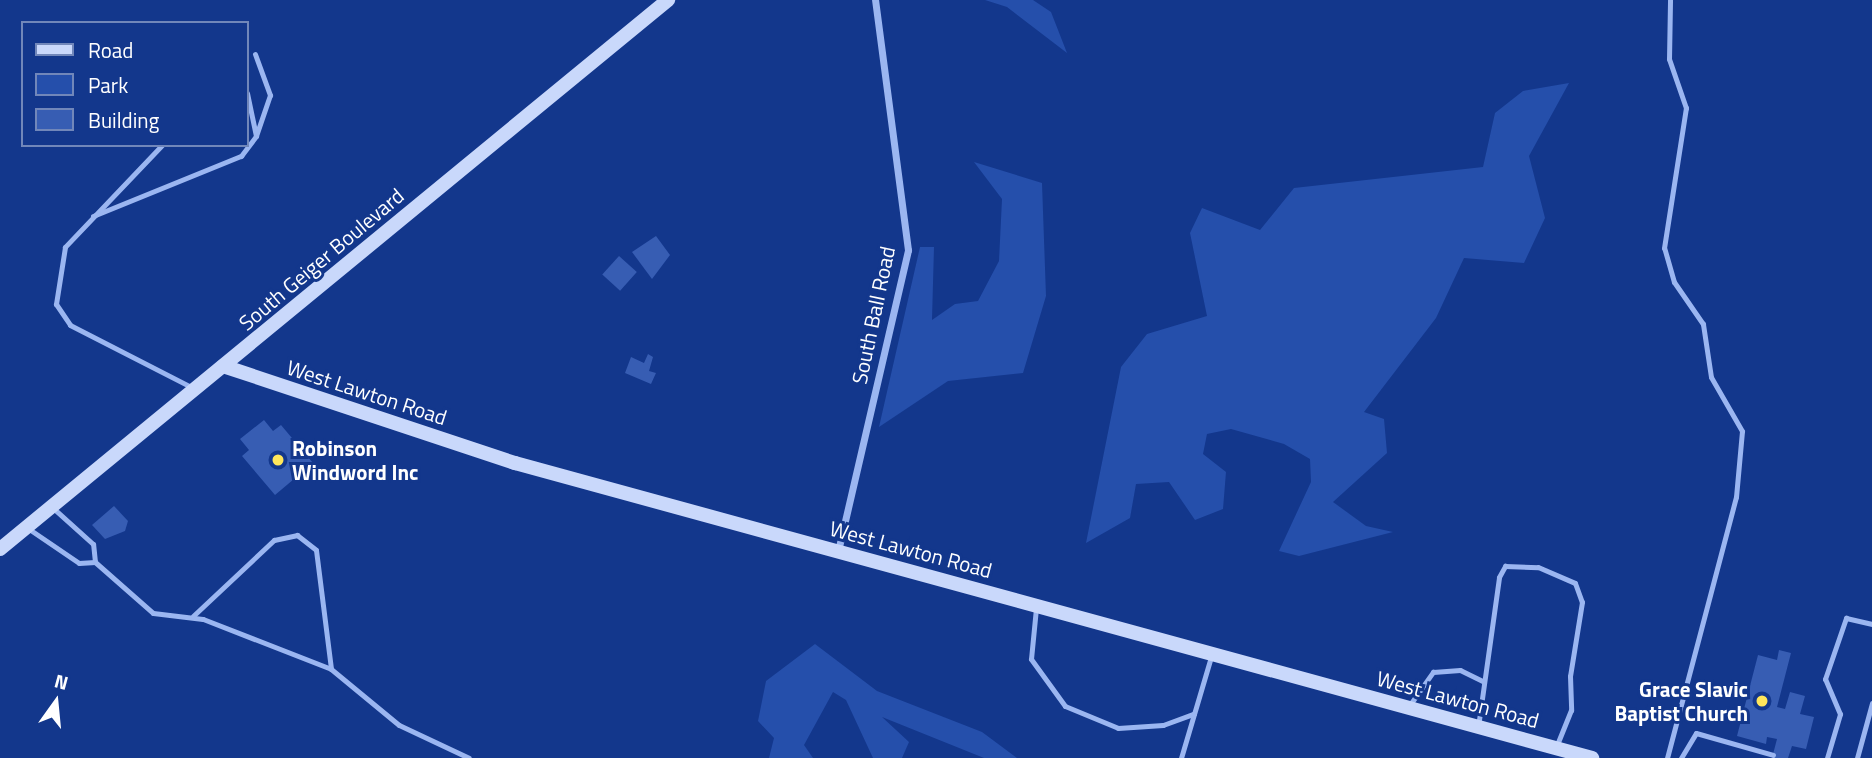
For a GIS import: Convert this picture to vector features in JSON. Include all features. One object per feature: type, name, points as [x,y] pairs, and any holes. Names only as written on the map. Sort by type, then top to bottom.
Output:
[{"type":"street","name":"South Geiger Boulevard","points":[[0,549],[668,0]]},
{"type":"street","name":"South Ball Road","points":[[838,551],[908,250],[874,0]]},
{"type":"street","name":"West Lawton Road","points":[[223,366],[515,463],[1592,758]]},
{"type":"lane","points":[[1667,758],[1736,497],[1742,431],[1712,377],[1703,324],[1674,282],[1664,248],[1686,108],[1669,59],[1670,0]]},
{"type":"lane","points":[[248,144],[256,136],[270,95],[255,54]]},
{"type":"lane","points":[[248,98],[256,136]]},
{"type":"lane","points":[[160,147],[90,218],[59,262],[54,285],[61,316],[99,342],[196,389]]},
{"type":"lane","points":[[90,218],[231,162],[245,147]]},
{"type":"lane","points":[[51,507],[93,544],[95,562],[153,613],[193,616],[331,668],[399,725],[469,758]]},
{"type":"lane","points":[[27,527],[79,563],[95,562]]},
{"type":"lane","points":[[193,616],[274,540],[297,535],[316,550],[331,668]]},
{"type":"lane","points":[[1478,727],[1483,681],[1505,566],[1538,567],[1575,583],[1582,630],[1570,676],[1572,710],[1555,748]]},
{"type":"lane","points":[[1037,605],[1031,659],[1065,706],[1118,728],[1163,725],[1194,714]]},
{"type":"lane","points":[[1827,758],[1840,714],[1825,679],[1846,618],[1872,624]]},
{"type":"lane","points":[[1181,758],[1212,654]]},
{"type":"lane","points":[[1408,708],[1433,672],[1460,670],[1483,681]]},
{"type":"lane","points":[[1857,758],[1872,703]]},
{"type":"lane","points":[[1681,758],[1696,733],[1773,755]]},
{"type":"green space","points":[[985,0],[1033,0],[1051,12],[1067,53],[1007,7]]},
{"type":"green space","points":[[1569,83],[1529,156],[1545,218],[1524,263],[1464,258],[1436,318],[1364,412],[1384,419],[1387,453],[1333,502],[1366,526],[1393,532],[1299,556],[1279,551],[1311,482],[1310,459],[1284,444],[1231,429],[1207,434],[1203,454],[1226,472],[1223,509],[1195,520],[1169,482],[1136,484],[1130,518],[1086,543],[1121,367],[1147,334],[1207,316],[1190,233],[1202,208],[1260,230],[1294,188],[1483,167],[1495,113],[1523,91]]},
{"type":"green space","points":[[974,162],[1042,183],[1046,296],[1023,373],[948,381],[879,427],[920,247],[934,247],[932,320],[955,304],[978,301],[999,261],[1002,199]]},
{"type":"green space","points":[[815,644],[877,691],[982,732],[1017,758],[984,758],[882,717],[909,742],[902,758],[873,758],[846,700],[833,692],[804,745],[813,758],[769,758],[774,738],[758,721],[766,681]]},
{"type":"building","points":[[656,236],[670,255],[652,279],[632,252]]},
{"type":"building","points":[[619,256],[637,272],[620,291],[602,275]]},
{"type":"building","points":[[648,354],[653,357],[649,371],[656,373],[651,384],[625,373],[631,357],[644,363]]},
{"type":"building","name":"Robinson Windword Inc","points":[[264,420],[273,431],[281,425],[313,463],[275,495],[242,456],[249,450],[240,439]]},
{"type":"building","points":[[114,506],[128,521],[125,531],[105,539],[92,525]]},
{"type":"building","name":"Grace Slavic Baptist Church","points":[[1779,650],[1791,653],[1777,707],[1785,709],[1790,692],[1805,696],[1800,714],[1814,717],[1806,749],[1792,746],[1788,758],[1772,758],[1777,739],[1767,737],[1766,744],[1737,736],[1758,655],[1777,660]]},
{"type":"place","name":"Robinson Windword Inc","points":[[278,460]]},
{"type":"place","name":"Grace Slavic Baptist Church","points":[[1762,701]]}]
